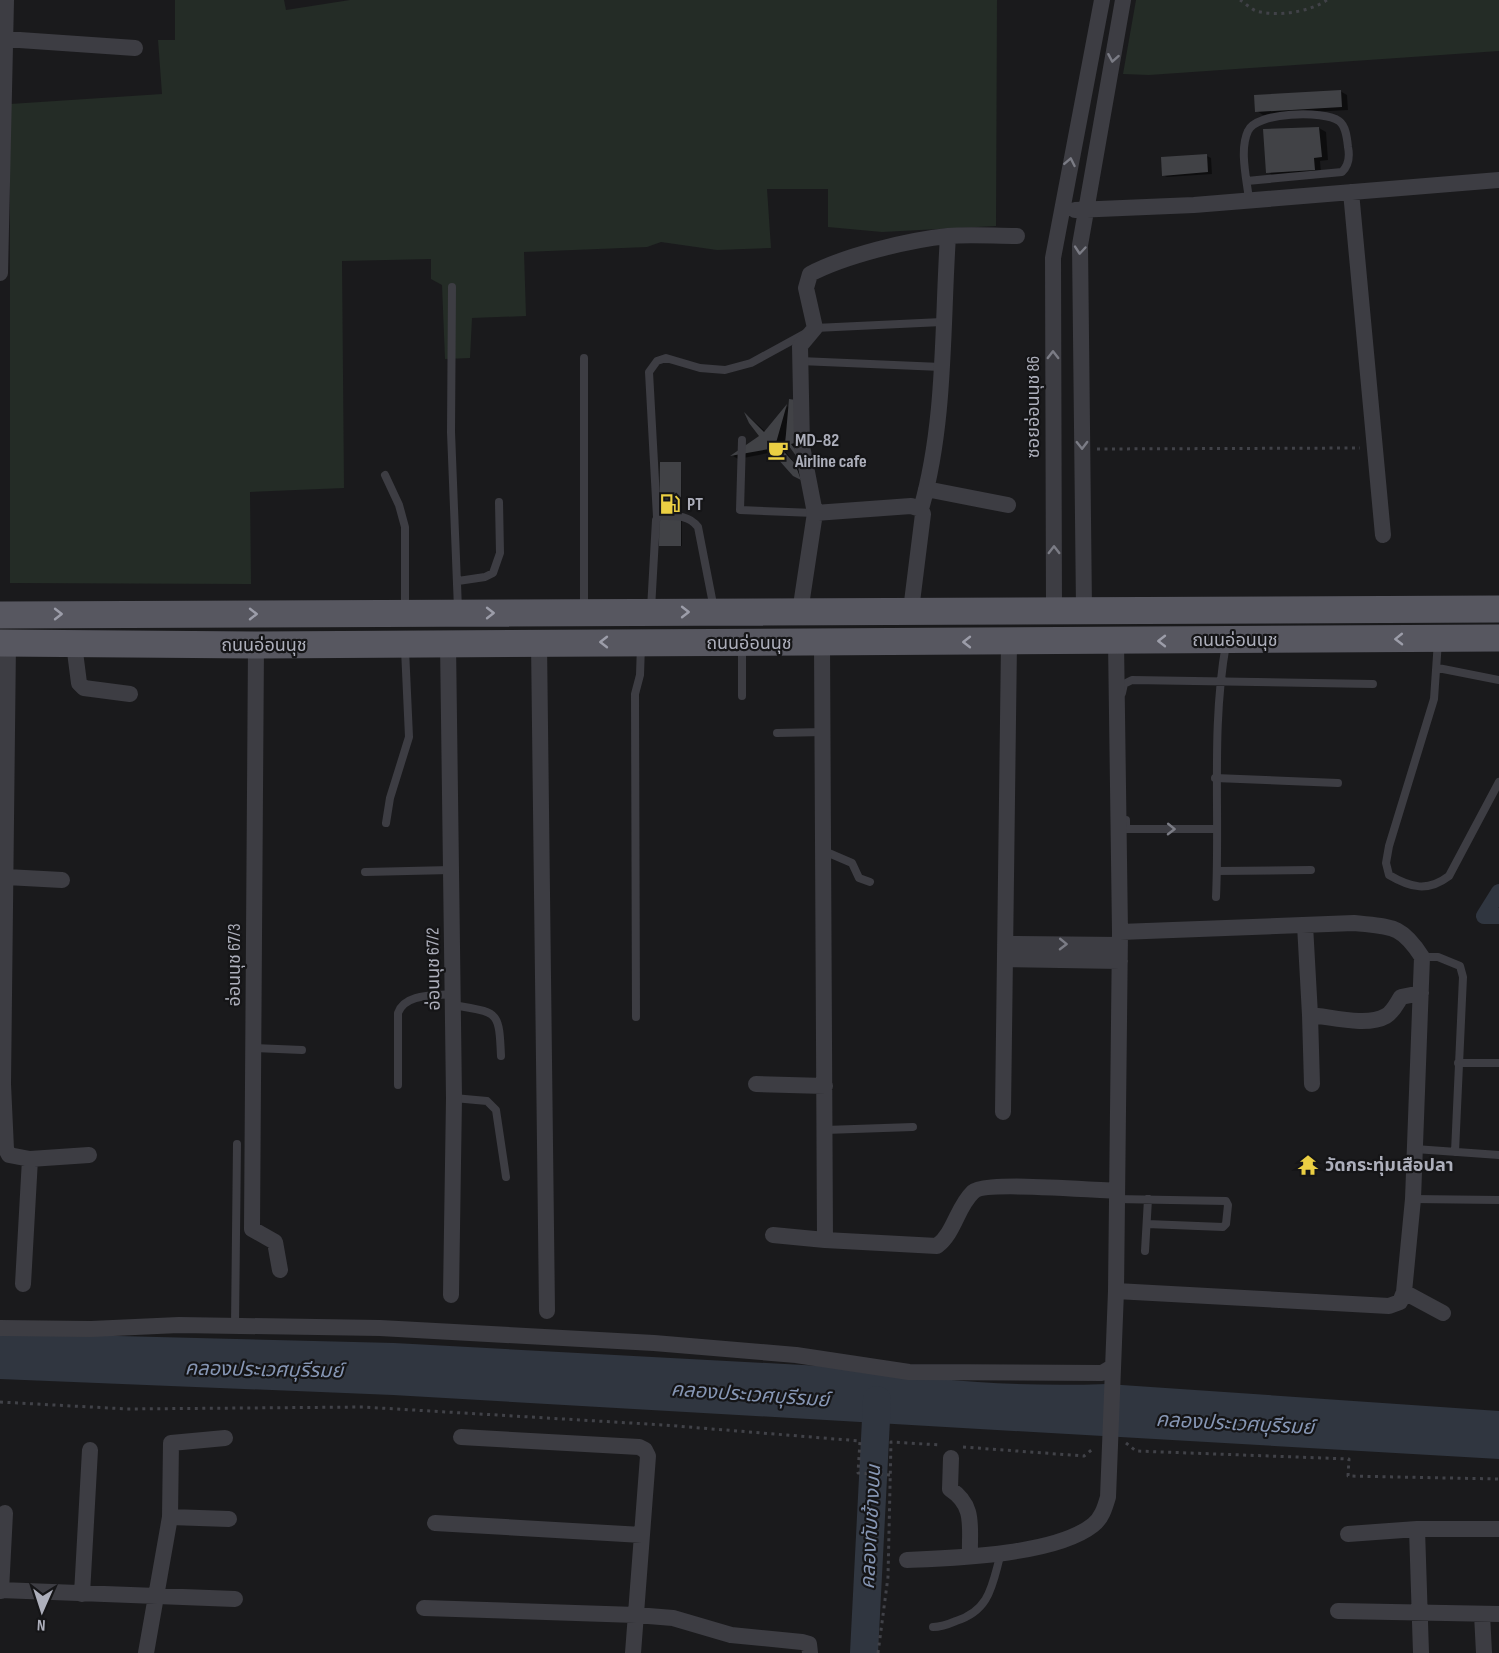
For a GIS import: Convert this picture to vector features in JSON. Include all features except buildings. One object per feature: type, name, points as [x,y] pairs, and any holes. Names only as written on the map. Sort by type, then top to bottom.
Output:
[{"type":"main road","points":[[1054,609],[1056,642]]},
{"type":"main road","points":[[1084,609],[1085,642]]},
{"type":"main road","name":"ถนนอ่อนนุช","points":[[0,615],[1499,609]]},
{"type":"main road","name":"ถนนอ่อนนุช","points":[[4,643],[256,645],[1499,638]]},
{"type":"street","points":[[0,273],[6,0]]},
{"type":"street","name":"ซอยอ่อนนุช 86","points":[[1054,609],[1053,258],[1061,206],[1102,0]]},
{"type":"street","points":[[1084,609],[1078,269],[1086,211],[1124,0]]},
{"type":"street","points":[[5,39],[135,48]]},
{"type":"street","points":[[1061,206],[1086,211],[1499,180]]},
{"type":"street","points":[[1351,192],[1377,448],[1383,535]]},
{"type":"street","points":[[911,610],[923,514],[921,509],[926,489],[941,367],[948,236]]},
{"type":"street","points":[[800,612],[815,513],[802,446],[800,361],[800,346],[815,328],[806,288],[810,274],[825,266],[903,244],[948,236],[1017,236]]},
{"type":"street","points":[[926,489],[1008,506]]},
{"type":"street","points":[[815,513],[911,506],[921,509]]},
{"type":"street","points":[[908,1560],[970,1556],[1040,1546],[1077,1534],[1094,1524],[1104,1511],[1108,1497],[1116,1291],[1120,946],[1116,641]]},
{"type":"street","points":[[539,642],[547,1311]]},
{"type":"street","points":[[1003,1112],[1009,642]]},
{"type":"street","points":[[4,643],[6,877],[2,1084],[6,1149],[9,1155],[30,1159],[89,1155]]},
{"type":"street","name":"อ่อนนุช 67/2","points":[[448,643],[454,1098],[451,1295]]},
{"type":"street","points":[[822,643],[825,1240]]},
{"type":"street","points":[[74,644],[79,683],[84,688],[130,694]]},
{"type":"street","name":"อ่อนนุช 67/3","points":[[256,645],[252,1229],[275,1242],[280,1270]]},
{"type":"street","points":[[6,877],[62,879]]},
{"type":"street","points":[[1005,951],[1120,946],[1305,925],[1354,923],[1390,927],[1408,935],[1422,957],[1413,1199],[1404,1292],[1397,1304],[1389,1306],[1116,1291]]},
{"type":"street","points":[[1305,925],[1312,1084]]},
{"type":"street","points":[[1310,1015],[1378,1019],[1387,1015],[1401,997],[1421,993]]},
{"type":"street","points":[[756,1084],[825,1086]]},
{"type":"street","points":[[23,1284],[30,1159]]},
{"type":"street","points":[[773,1235],[937,1246],[948,1233],[967,1198],[979,1188],[1008,1186],[1116,1195]]},
{"type":"street","points":[[1404,1292],[1443,1313]]},
{"type":"street","points":[[0,1328],[235,1326],[380,1328],[643,1343],[795,1355],[909,1372],[1102,1372],[1112,1370]]},
{"type":"street","points":[[461,1437],[639,1447],[645,1450],[648,1456],[633,1653]]},
{"type":"street","points":[[146,1653],[170,1517],[171,1443],[225,1438]]},
{"type":"street","points":[[82,1593],[90,1450]]},
{"type":"street","points":[[951,1458],[950,1489],[964,1498],[968,1511],[970,1556]]},
{"type":"street","points":[[6,1513],[1,1591],[235,1599]]},
{"type":"street","points":[[170,1517],[229,1519]]},
{"type":"street","points":[[435,1523],[642,1535]]},
{"type":"street","points":[[1348,1534],[1417,1529],[1499,1529]]},
{"type":"street","points":[[1417,1529],[1422,1611],[1421,1653]]},
{"type":"street","points":[[424,1608],[673,1618],[731,1635],[802,1642],[809,1644],[810,1653]]},
{"type":"street","points":[[1338,1611],[1491,1614],[1484,1653]]},
{"type":"lane","points":[[1246,181],[1342,172],[1347,167],[1349,157],[1345,130],[1340,121],[1328,116],[1272,115],[1257,121],[1248,129],[1245,142],[1246,181],[1249,200]]},
{"type":"lane","points":[[452,287],[451,432],[459,613]]},
{"type":"lane","points":[[651,612],[657,517],[649,372],[657,361],[666,358],[700,368],[725,370],[751,363],[815,328],[942,322]]},
{"type":"lane","points":[[584,358],[585,612]]},
{"type":"lane","points":[[800,361],[941,367]]},
{"type":"lane","points":[[742,440],[740,510],[815,513]]},
{"type":"lane","points":[[385,475],[399,506],[405,527],[405,613]]},
{"type":"lane","points":[[458,581],[485,577],[493,573],[500,553],[499,502]]},
{"type":"lane","points":[[657,517],[683,516],[694,521],[698,526],[715,612]]},
{"type":"lane","points":[[1438,638],[1434,699],[1389,846],[1386,864],[1389,875],[1402,882],[1426,887],[1437,885],[1449,876],[1499,782]]},
{"type":"lane","points":[[1216,897],[1215,778],[1219,683],[1227,641]]},
{"type":"lane","points":[[636,1017],[635,694],[640,675],[641,642]]},
{"type":"lane","points":[[386,823],[390,798],[409,737],[405,643]]},
{"type":"lane","points":[[742,643],[742,696]]},
{"type":"lane","points":[[1437,668],[1499,680]]},
{"type":"lane","points":[[1216,829],[1126,829],[1122,690],[1124,684],[1132,680],[1373,684]]},
{"type":"lane","points":[[777,733],[823,732]]},
{"type":"lane","points":[[1215,778],[1338,783]]},
{"type":"lane","points":[[824,851],[852,862],[859,878],[870,882]]},
{"type":"lane","points":[[365,872],[451,870]]},
{"type":"lane","points":[[1217,871],[1311,870]]},
{"type":"lane","points":[[1422,957],[1438,957],[1460,966],[1463,977],[1455,1152]]},
{"type":"lane","points":[[398,1085],[400,1006],[415,998],[453,999],[495,1015],[499,1024],[501,1056]]},
{"type":"lane","points":[[253,1048],[302,1050]]},
{"type":"lane","points":[[1458,1063],[1499,1063]]},
{"type":"lane","points":[[454,1098],[488,1101],[496,1110],[506,1178]]},
{"type":"lane","points":[[825,1130],[913,1126]]},
{"type":"lane","points":[[235,1326],[237,1144]]},
{"type":"lane","points":[[1415,1149],[1499,1155]]},
{"type":"lane","points":[[1116,1195],[1148,1199],[1226,1201],[1228,1205],[1226,1224],[1223,1227],[1147,1224]]},
{"type":"lane","points":[[1145,1251],[1148,1199]]},
{"type":"lane","points":[[1413,1199],[1499,1200]]},
{"type":"lane","points":[[933,1627],[970,1617],[981,1609],[988,1596],[1001,1552]]},
{"type":"path","points":[[1240,0],[1256,10],[1285,12],[1313,9],[1327,0]]},
{"type":"path","points":[[1094,449],[1377,448]]},
{"type":"shaded area","points":[[175,0],[284,0],[286,10],[350,0],[997,0],[996,226],[882,232],[828,227],[828,189],[767,189],[771,248],[717,250],[661,242],[647,247],[524,252],[526,316],[472,318],[470,358],[445,359],[442,285],[431,279],[431,259],[342,261],[344,488],[250,492],[251,584],[10,583],[10,104],[162,94],[158,40],[175,40]]},
{"type":"shaded area","points":[[1136,0],[1499,0],[1499,51],[1149,75],[1123,74]]},
{"type":"water","name":"คลองประเวศบุรีรมย์","points":[[0,1333],[394,1343],[858,1368],[920,1377],[982,1382],[1045,1385],[1107,1384],[1499,1411],[1499,1459],[393,1395],[0,1379]]},
{"type":"waterway","points":[[1499,892],[1484,916],[1499,916]]},
{"type":"waterway","name":"คลองทับช้างบน","points":[[864,1653],[877,1400]]},
{"type":"place","name":"MD-82 Airline cafe","points":[[778,450]]},
{"type":"place","name":"PT","points":[[670,504]]},
{"type":"place","name":"วัดกระทุ่มเสือปลา","points":[[1308,1165]]}]
